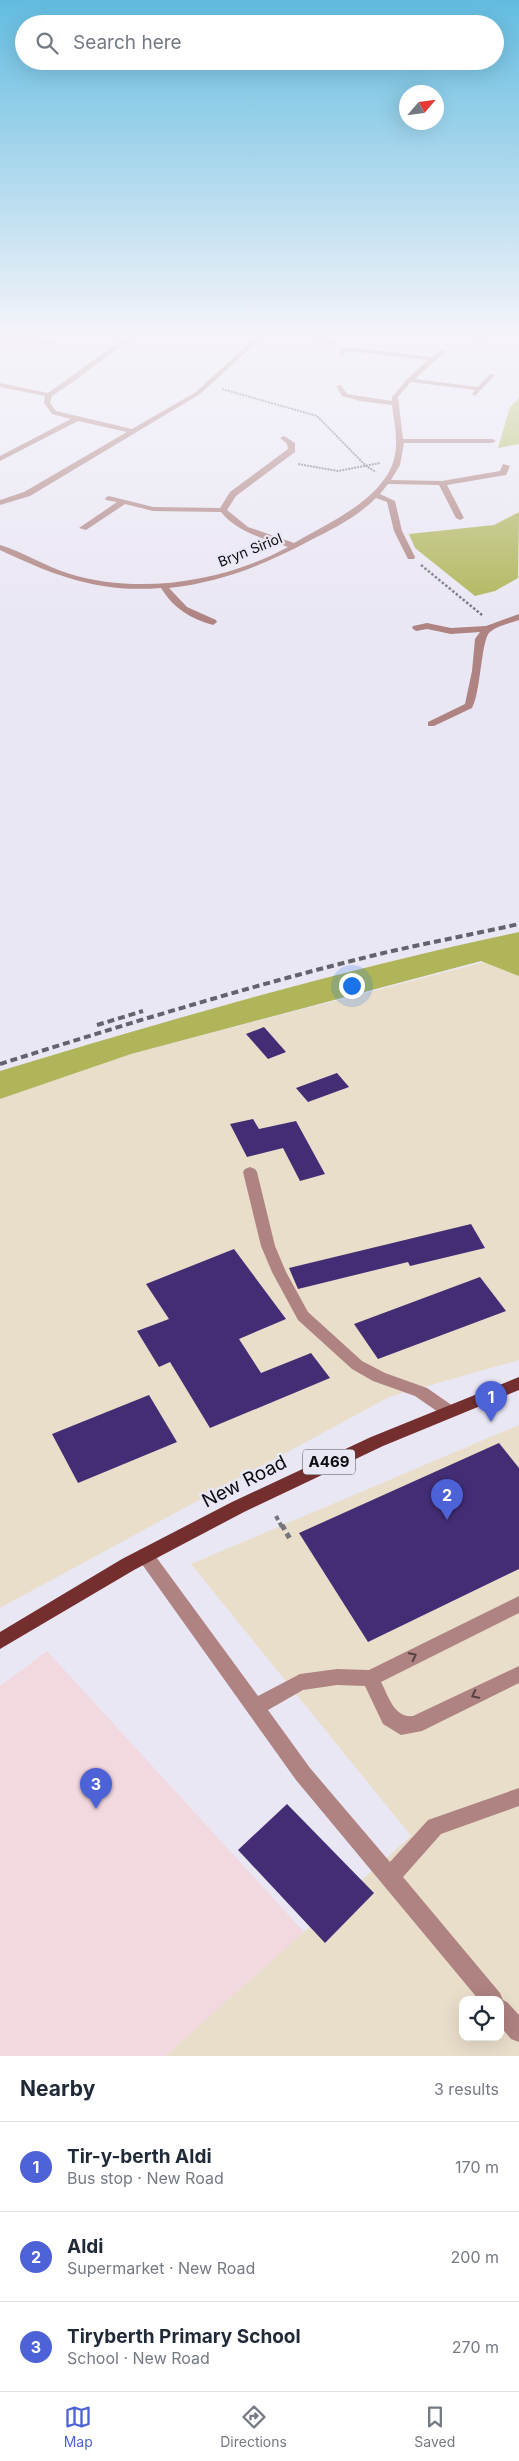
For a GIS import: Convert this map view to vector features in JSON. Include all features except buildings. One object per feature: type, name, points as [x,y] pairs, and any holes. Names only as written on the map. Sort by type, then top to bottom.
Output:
[{"type":"main road","name":"New Road","points":[[0,1642],[145,1555],[308,1471],[447,1410],[519,1383]]},
{"type":"street","points":[[0,460],[58,429]]},
{"type":"street","points":[[123,429],[133,431]]},
{"type":"street","points":[[0,503],[27,494],[137,429]]},
{"type":"street","name":"Bryn Siriol","points":[[0,547],[68,577],[132,586],[163,585],[200,580],[236,571],[276,556],[326,530],[359,508],[386,482],[397,461],[400,441],[398,429]]},
{"type":"street","points":[[284,438],[293,446],[288,455],[238,490],[224,503],[223,510],[229,519],[244,527],[294,546]]},
{"type":"street","points":[[400,441],[492,440]]},
{"type":"street","points":[[386,482],[442,483],[503,473],[506,466]]},
{"type":"street","points":[[442,483],[448,490],[460,518]]},
{"type":"street","points":[[374,494],[391,501],[398,531],[411,557]]},
{"type":"street","points":[[109,498],[153,509],[223,510]]},
{"type":"street","points":[[83,528],[123,502]]},
{"type":"street","points":[[0,560],[13,553]]},
{"type":"street","points":[[163,585],[172,601],[181,608],[213,622]]},
{"type":"street","points":[[416,628],[427,626],[451,631],[490,628],[519,617]]},
{"type":"street","points":[[431,724],[469,706],[477,671],[480,639],[490,628]]},
{"type":"street","points":[[250,1172],[268,1246],[279,1272],[304,1316],[357,1364],[379,1378],[421,1392],[447,1410]]},
{"type":"street","points":[[145,1555],[303,1774],[490,1996]]},
{"type":"street","points":[[255,1708],[300,1682],[337,1677],[370,1678],[519,1604]]},
{"type":"street","points":[[370,1678],[390,1718],[401,1726],[415,1725],[519,1674]]},
{"type":"street","points":[[390,1877],[435,1827],[519,1797]]},
{"type":"street","points":[[504,2014],[519,2031]]},
{"type":"path","points":[[330,429],[366,466]]},
{"type":"path","points":[[280,461],[338,471],[397,461]]},
{"type":"path","points":[[411,557],[490,628]]},
{"type":"path","points":[[276,1516],[290,1539]]},
{"type":"shaded area","points":[[519,953],[519,1360],[389,1397],[0,1608],[0,1099],[131,1054]]},
{"type":"shaded area","points":[[519,1425],[519,2056],[165,2056],[411,1836],[191,1564]]},
{"type":"shaded area","points":[[47,1651],[304,1932],[165,2056],[0,2056],[0,1686]]},
{"type":"green space","points":[[504,429],[519,429],[519,444],[498,448]]},
{"type":"green space","points":[[519,512],[518,578],[495,591],[475,596],[415,548],[409,534],[494,525]]},
{"type":"green space","points":[[519,932],[519,976],[481,961],[131,1054],[0,1099],[0,1071],[258,996],[388,962]]},
{"type":"railway","points":[[0,1064],[278,980],[389,952],[519,924]]},
{"type":"railway","points":[[97,1025],[143,1011]]},
{"type":"place","name":"Tir-y-berth Aldi","points":[[491,1422]]},
{"type":"place","name":"Aldi","points":[[447,1520]]},
{"type":"place","name":"Tiryberth Primary School","points":[[96,1809]]}]
